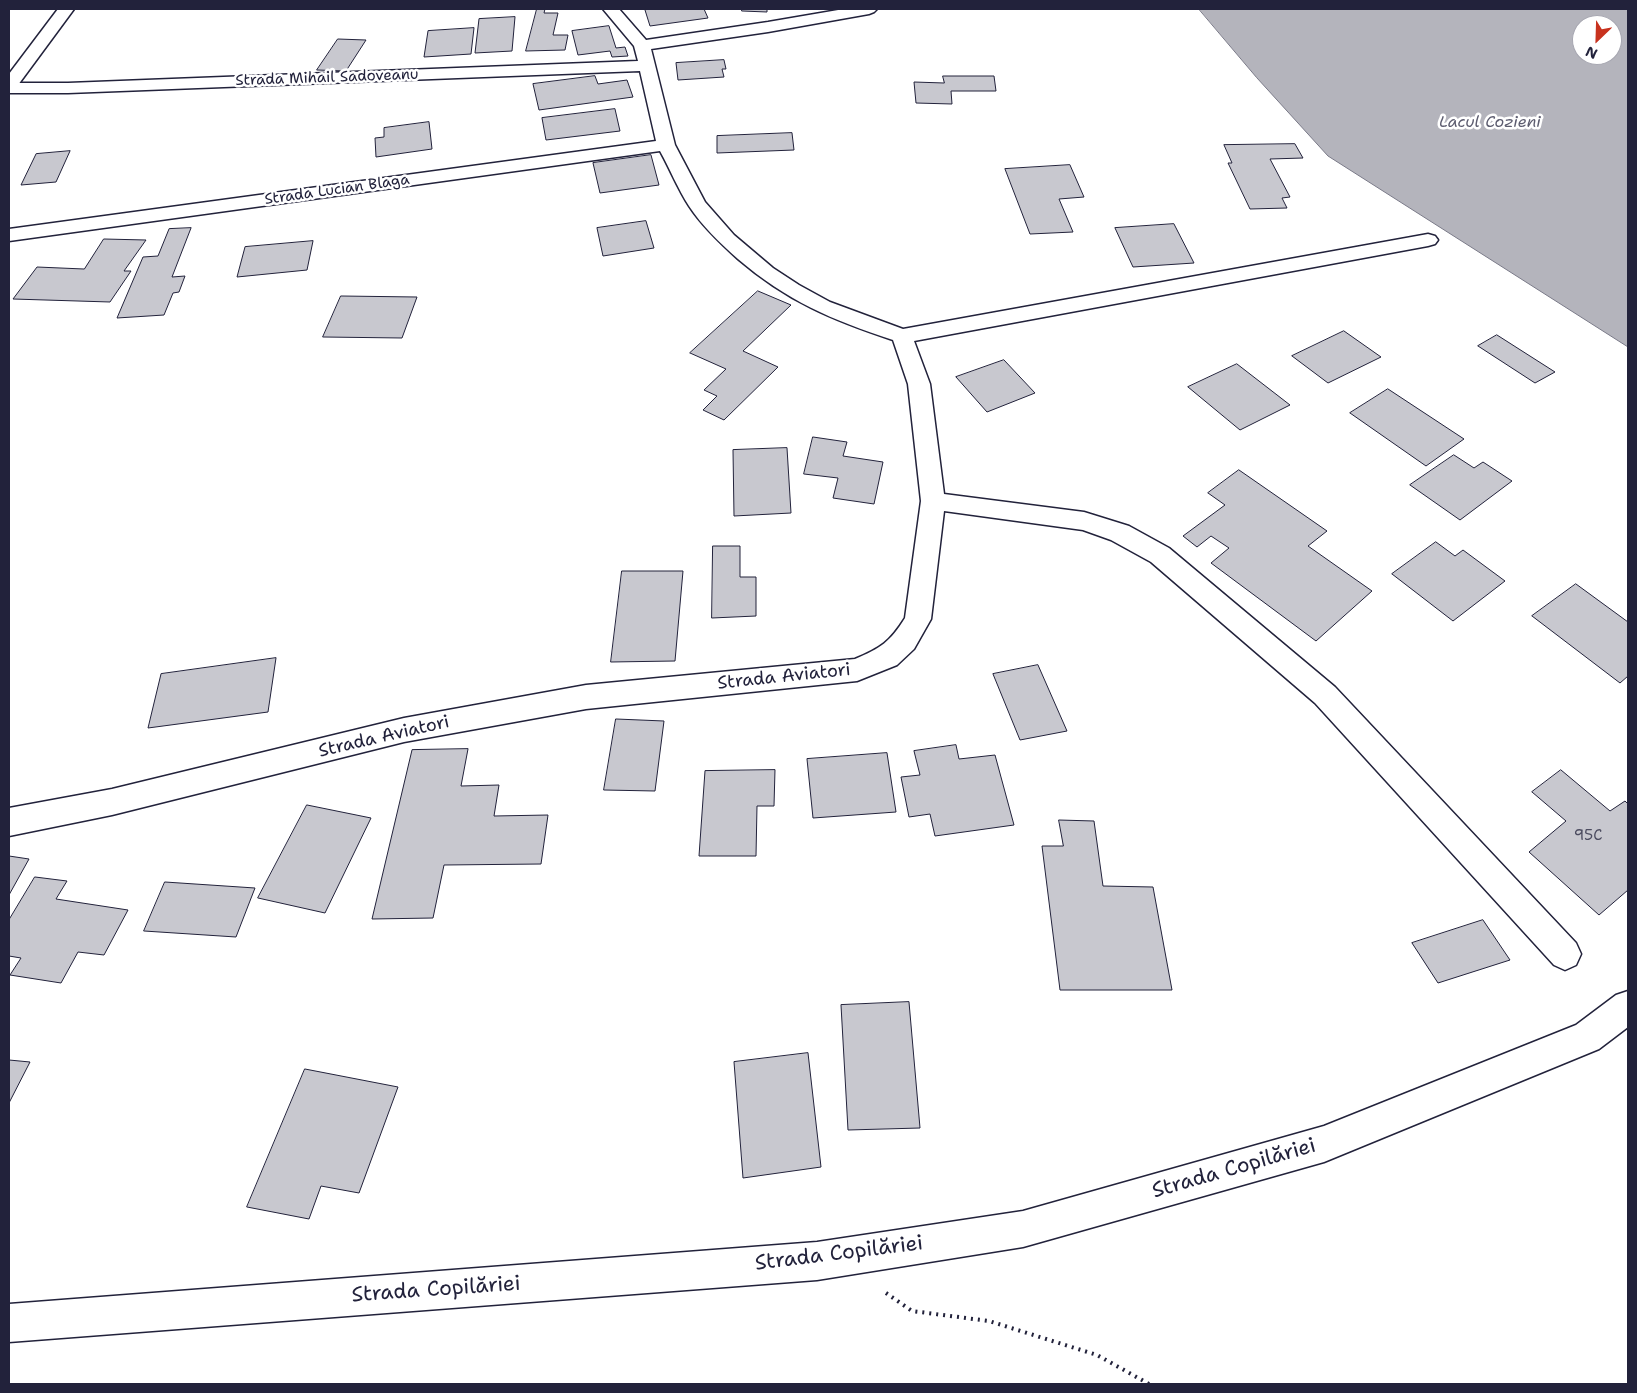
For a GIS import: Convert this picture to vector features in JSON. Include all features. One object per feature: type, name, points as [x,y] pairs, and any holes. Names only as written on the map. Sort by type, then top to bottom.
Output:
[{"type":"street","points":[[11,80],[66,9]]},
{"type":"street","points":[[611,9],[644,56],[666,145],[697,204],[727,239],[766,272],[792,290],[823,307],[862,323],[902,336],[1428,240]]},
{"type":"street","name":"Strada Mihail Sadoveanu","points":[[11,80],[68,88],[644,56],[768,27],[869,9]]},
{"type":"street","name":"Strada Lucian Blaga","points":[[9,236],[666,145]]},
{"type":"street","name":"Strada Aviatori","points":[[9,822],[112,802],[404,730],[586,697],[857,670],[888,657],[905,641],[918,619],[933,501],[919,384],[902,336]]},
{"type":"street","points":[[933,501],[1084,521],[1120,533],[1160,555],[1325,695],[1565,954]]},
{"type":"street","name":"Strada Copilăriei","points":[[9,1323],[807,1261],[1023,1229],[1324,1144],[1587,1037],[1628,1007]]},
{"type":"path","points":[[864,1253],[870,1283],[912,1310],[998,1324],[1097,1355],[1149,1384]]},
{"type":"water","name":"Lacul Cozieni","points":[[1199,9],[1628,9],[1628,347],[1328,156],[1257,78]]},
{"type":"building","points":[[537,9],[545,9],[544,13],[558,13],[553,35],[568,35],[565,50],[526,51]]},
{"type":"building","points":[[704,9],[708,18],[650,26],[645,10]]},
{"type":"building","points":[[742,9],[767,9],[767,12],[742,11]]},
{"type":"building","points":[[515,17],[512,51],[475,53],[479,19]]},
{"type":"building","points":[[609,26],[616,48],[625,47],[628,56],[612,57],[610,51],[578,55],[572,31]]},
{"type":"building","points":[[474,28],[471,54],[424,57],[428,31]]},
{"type":"building","points":[[338,39],[366,40],[346,71],[317,70]]},
{"type":"building","points":[[724,60],[726,69],[722,69],[724,77],[678,80],[676,63]]},
{"type":"building","points":[[595,76],[598,84],[627,80],[633,97],[539,110],[533,84]]},
{"type":"building","points":[[943,76],[994,76],[996,91],[951,91],[952,104],[916,103],[914,82],[944,83]]},
{"type":"building","points":[[615,109],[620,131],[546,140],[542,118]]},
{"type":"building","points":[[429,122],[432,149],[376,157],[375,138],[384,137],[384,128]]},
{"type":"building","points":[[792,133],[794,150],[717,153],[717,136]]},
{"type":"building","points":[[1295,144],[1303,158],[1270,159],[1290,197],[1282,198],[1287,208],[1250,209],[1228,163],[1232,163],[1224,145]]},
{"type":"building","points":[[70,151],[56,182],[21,185],[36,154]]},
{"type":"building","points":[[651,155],[659,185],[600,193],[593,163]]},
{"type":"building","points":[[1070,165],[1084,197],[1059,199],[1073,232],[1030,234],[1005,169]]},
{"type":"building","points":[[646,221],[654,248],[603,256],[597,228]]},
{"type":"building","points":[[1174,224],[1194,263],[1133,267],[1115,228]]},
{"type":"building","points":[[191,228],[172,277],[185,276],[179,292],[173,293],[164,315],[117,318],[143,257],[158,256],[169,229]]},
{"type":"building","points":[[104,239],[146,240],[124,271],[131,271],[110,302],[13,299],[37,267],[84,269]]},
{"type":"building","points":[[313,241],[307,270],[237,277],[245,247]]},
{"type":"building","points":[[758,291],[791,305],[743,351],[778,367],[724,420],[703,410],[717,396],[704,390],[726,369],[690,353]]},
{"type":"building","points":[[341,296],[417,297],[402,338],[323,337]]},
{"type":"building","points":[[1344,331],[1381,357],[1328,383],[1292,356]]},
{"type":"building","points":[[1497,335],[1555,372],[1535,383],[1478,346]]},
{"type":"building","points":[[1004,360],[1035,393],[987,412],[956,377]]},
{"type":"building","points":[[1237,364],[1290,405],[1240,430],[1188,387]]},
{"type":"building","points":[[1388,389],[1464,439],[1426,466],[1350,413]]},
{"type":"building","points":[[813,437],[847,442],[843,456],[883,462],[874,504],[833,498],[838,478],[804,474]]},
{"type":"building","points":[[787,448],[791,513],[734,516],[733,450]]},
{"type":"building","points":[[1454,455],[1474,468],[1483,462],[1512,481],[1460,520],[1410,485]]},
{"type":"building","points":[[1239,470],[1327,531],[1308,546],[1372,591],[1316,641],[1211,563],[1229,548],[1211,536],[1197,547],[1183,536],[1225,505],[1208,493]]},
{"type":"building","points":[[1436,542],[1455,556],[1463,550],[1505,581],[1453,621],[1392,574]]},
{"type":"building","points":[[713,546],[740,546],[740,577],[756,577],[756,616],[712,618]]},
{"type":"building","points":[[622,571],[683,571],[675,661],[611,662]]},
{"type":"building","points":[[1576,584],[1628,622],[1628,676],[1620,683],[1532,616]]},
{"type":"building","points":[[276,658],[268,712],[148,728],[161,674]]},
{"type":"building","points":[[1038,665],[1067,731],[1020,740],[993,674]]},
{"type":"building","points":[[616,719],[664,721],[655,791],[604,790]]},
{"type":"building","points":[[956,745],[959,759],[995,755],[1014,825],[935,836],[930,814],[909,817],[901,777],[920,775],[914,751]]},
{"type":"building","points":[[468,749],[461,786],[499,785],[494,816],[548,815],[541,864],[444,865],[433,918],[372,919],[412,750]]},
{"type":"building","points":[[887,753],[896,812],[813,818],[807,759]]},
{"type":"building","points":[[775,770],[774,806],[757,806],[756,856],[699,856],[705,771]]},
{"type":"building","points":[[1561,770],[1610,811],[1625,801],[1628,804],[1628,890],[1599,915],[1529,852],[1566,821],[1532,792]]},
{"type":"building","points":[[307,805],[371,818],[325,913],[258,898]]},
{"type":"building","points":[[1059,820],[1094,821],[1103,886],[1153,887],[1172,990],[1060,990],[1042,846],[1063,846]]},
{"type":"building","points":[[9,856],[29,859],[9,895]]},
{"type":"building","points":[[35,877],[67,881],[56,899],[128,910],[104,955],[78,952],[61,983],[10,975],[21,958],[9,956],[9,920]]},
{"type":"building","points":[[165,882],[255,888],[236,937],[144,931]]},
{"type":"building","points":[[1483,920],[1510,960],[1438,983],[1412,943]]},
{"type":"building","points":[[909,1002],[920,1128],[848,1130],[841,1005]]},
{"type":"building","points":[[808,1053],[821,1167],[743,1178],[734,1062]]},
{"type":"building","points":[[9,1060],[30,1062],[9,1103]]},
{"type":"building","points":[[305,1069],[398,1087],[359,1193],[321,1186],[309,1219],[247,1207]]}]
